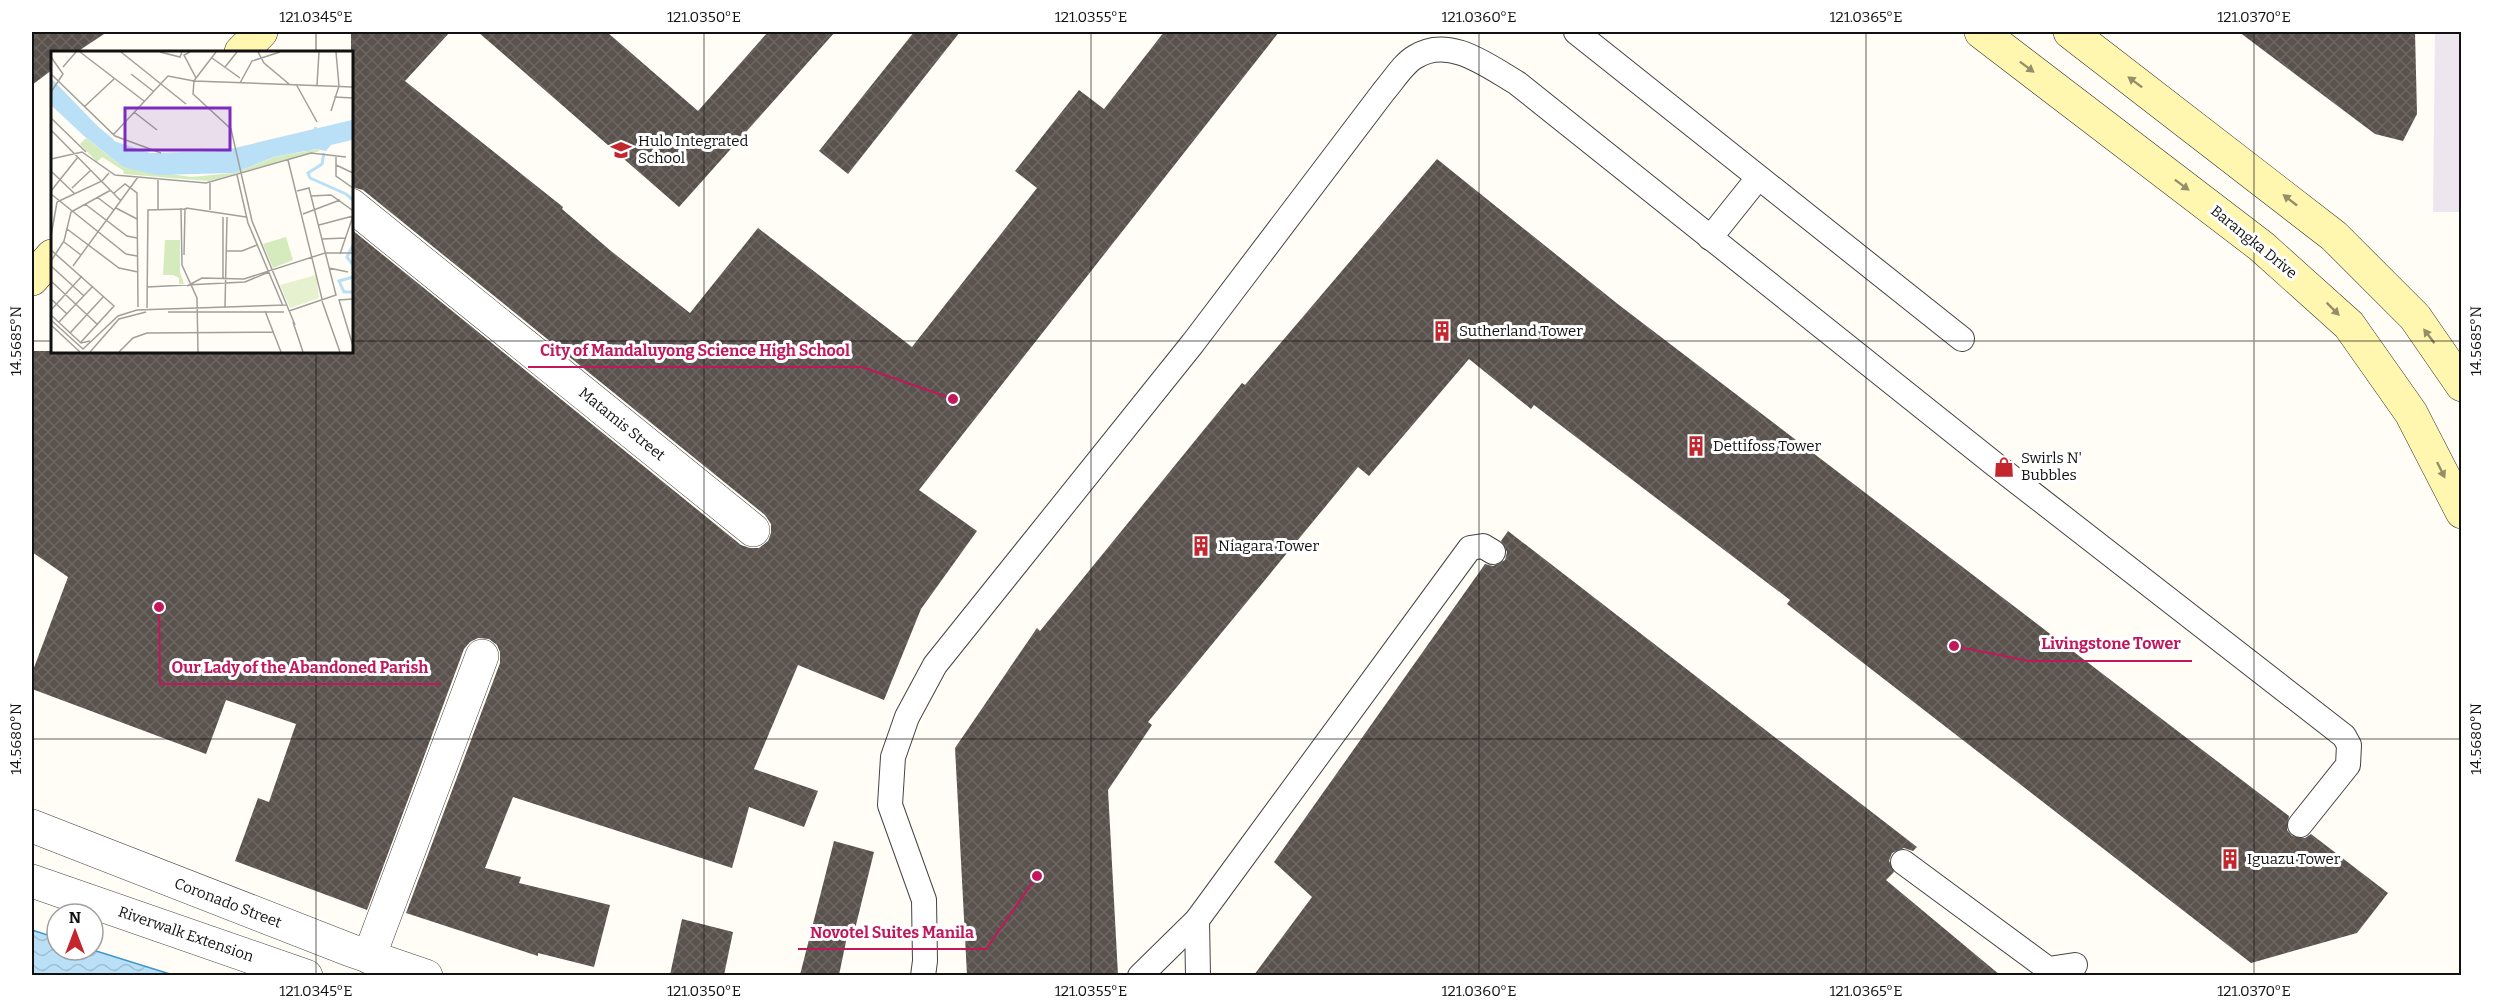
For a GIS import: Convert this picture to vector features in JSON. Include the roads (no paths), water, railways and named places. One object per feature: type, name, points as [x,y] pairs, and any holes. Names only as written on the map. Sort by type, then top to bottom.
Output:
[{"type":"main road","points":[[242,51],[261,32]]},
{"type":"main road","name":"Barangka Drive","points":[[1980,32],[2261,246],[2322,298],[2349,325],[2392,383],[2427,441],[2462,512]]},
{"type":"main road","points":[[2070,32],[2334,236],[2415,317],[2462,385]]},
{"type":"main road","points":[[32,279],[51,257]]},
{"type":"street","name":"Matamis Street","points":[[352,206],[753,530]]},
{"type":"street","points":[[369,957],[482,656]]},
{"type":"street","name":"Coronado Street","points":[[32,826],[369,957],[426,975]]},
{"type":"street","name":"Riverwalk Extension","points":[[32,881],[306,975]]},
{"type":"lane","points":[[1576,32],[1962,339]]},
{"type":"lane","points":[[923,975],[925,961],[924,900],[890,805],[893,757],[907,717],[934,665],[1193,343],[1384,91],[1414,57],[1443,40],[1517,83],[1710,238],[2344,736],[2349,745],[2348,765],[2300,825]]},
{"type":"lane","points":[[1710,238],[1758,178]]},
{"type":"lane","points":[[1140,975],[1197,920],[1470,548],[1483,546],[1493,552]]},
{"type":"lane","points":[[1903,861],[2048,969],[2075,965]]},
{"type":"lane","points":[[1197,920],[1198,975]]},
{"type":"water","points":[[32,930],[45,934],[45,962],[105,962],[105,954],[173,975],[32,975]]},
{"type":"place","name":"Hulo Integrated School","points":[[621,150]]},
{"type":"place","name":"Sutherland Tower","points":[[1442,331]]},
{"type":"place","name":"City of Mandaluyong Science High School","points":[[953,399]]},
{"type":"place","name":"Dettifoss Tower","points":[[1696,446]]},
{"type":"place","name":"Swirls N' Bubbles","points":[[2004,467]]},
{"type":"place","name":"Niagara Tower","points":[[1201,546]]},
{"type":"place","name":"Our Lady of the Abandoned Parish","points":[[159,607]]},
{"type":"place","name":"Livingstone Tower","points":[[1954,646]]},
{"type":"place","name":"Iguazu Tower","points":[[2230,859]]},
{"type":"place","name":"Novotel Suites Manila","points":[[1037,876]]}]
